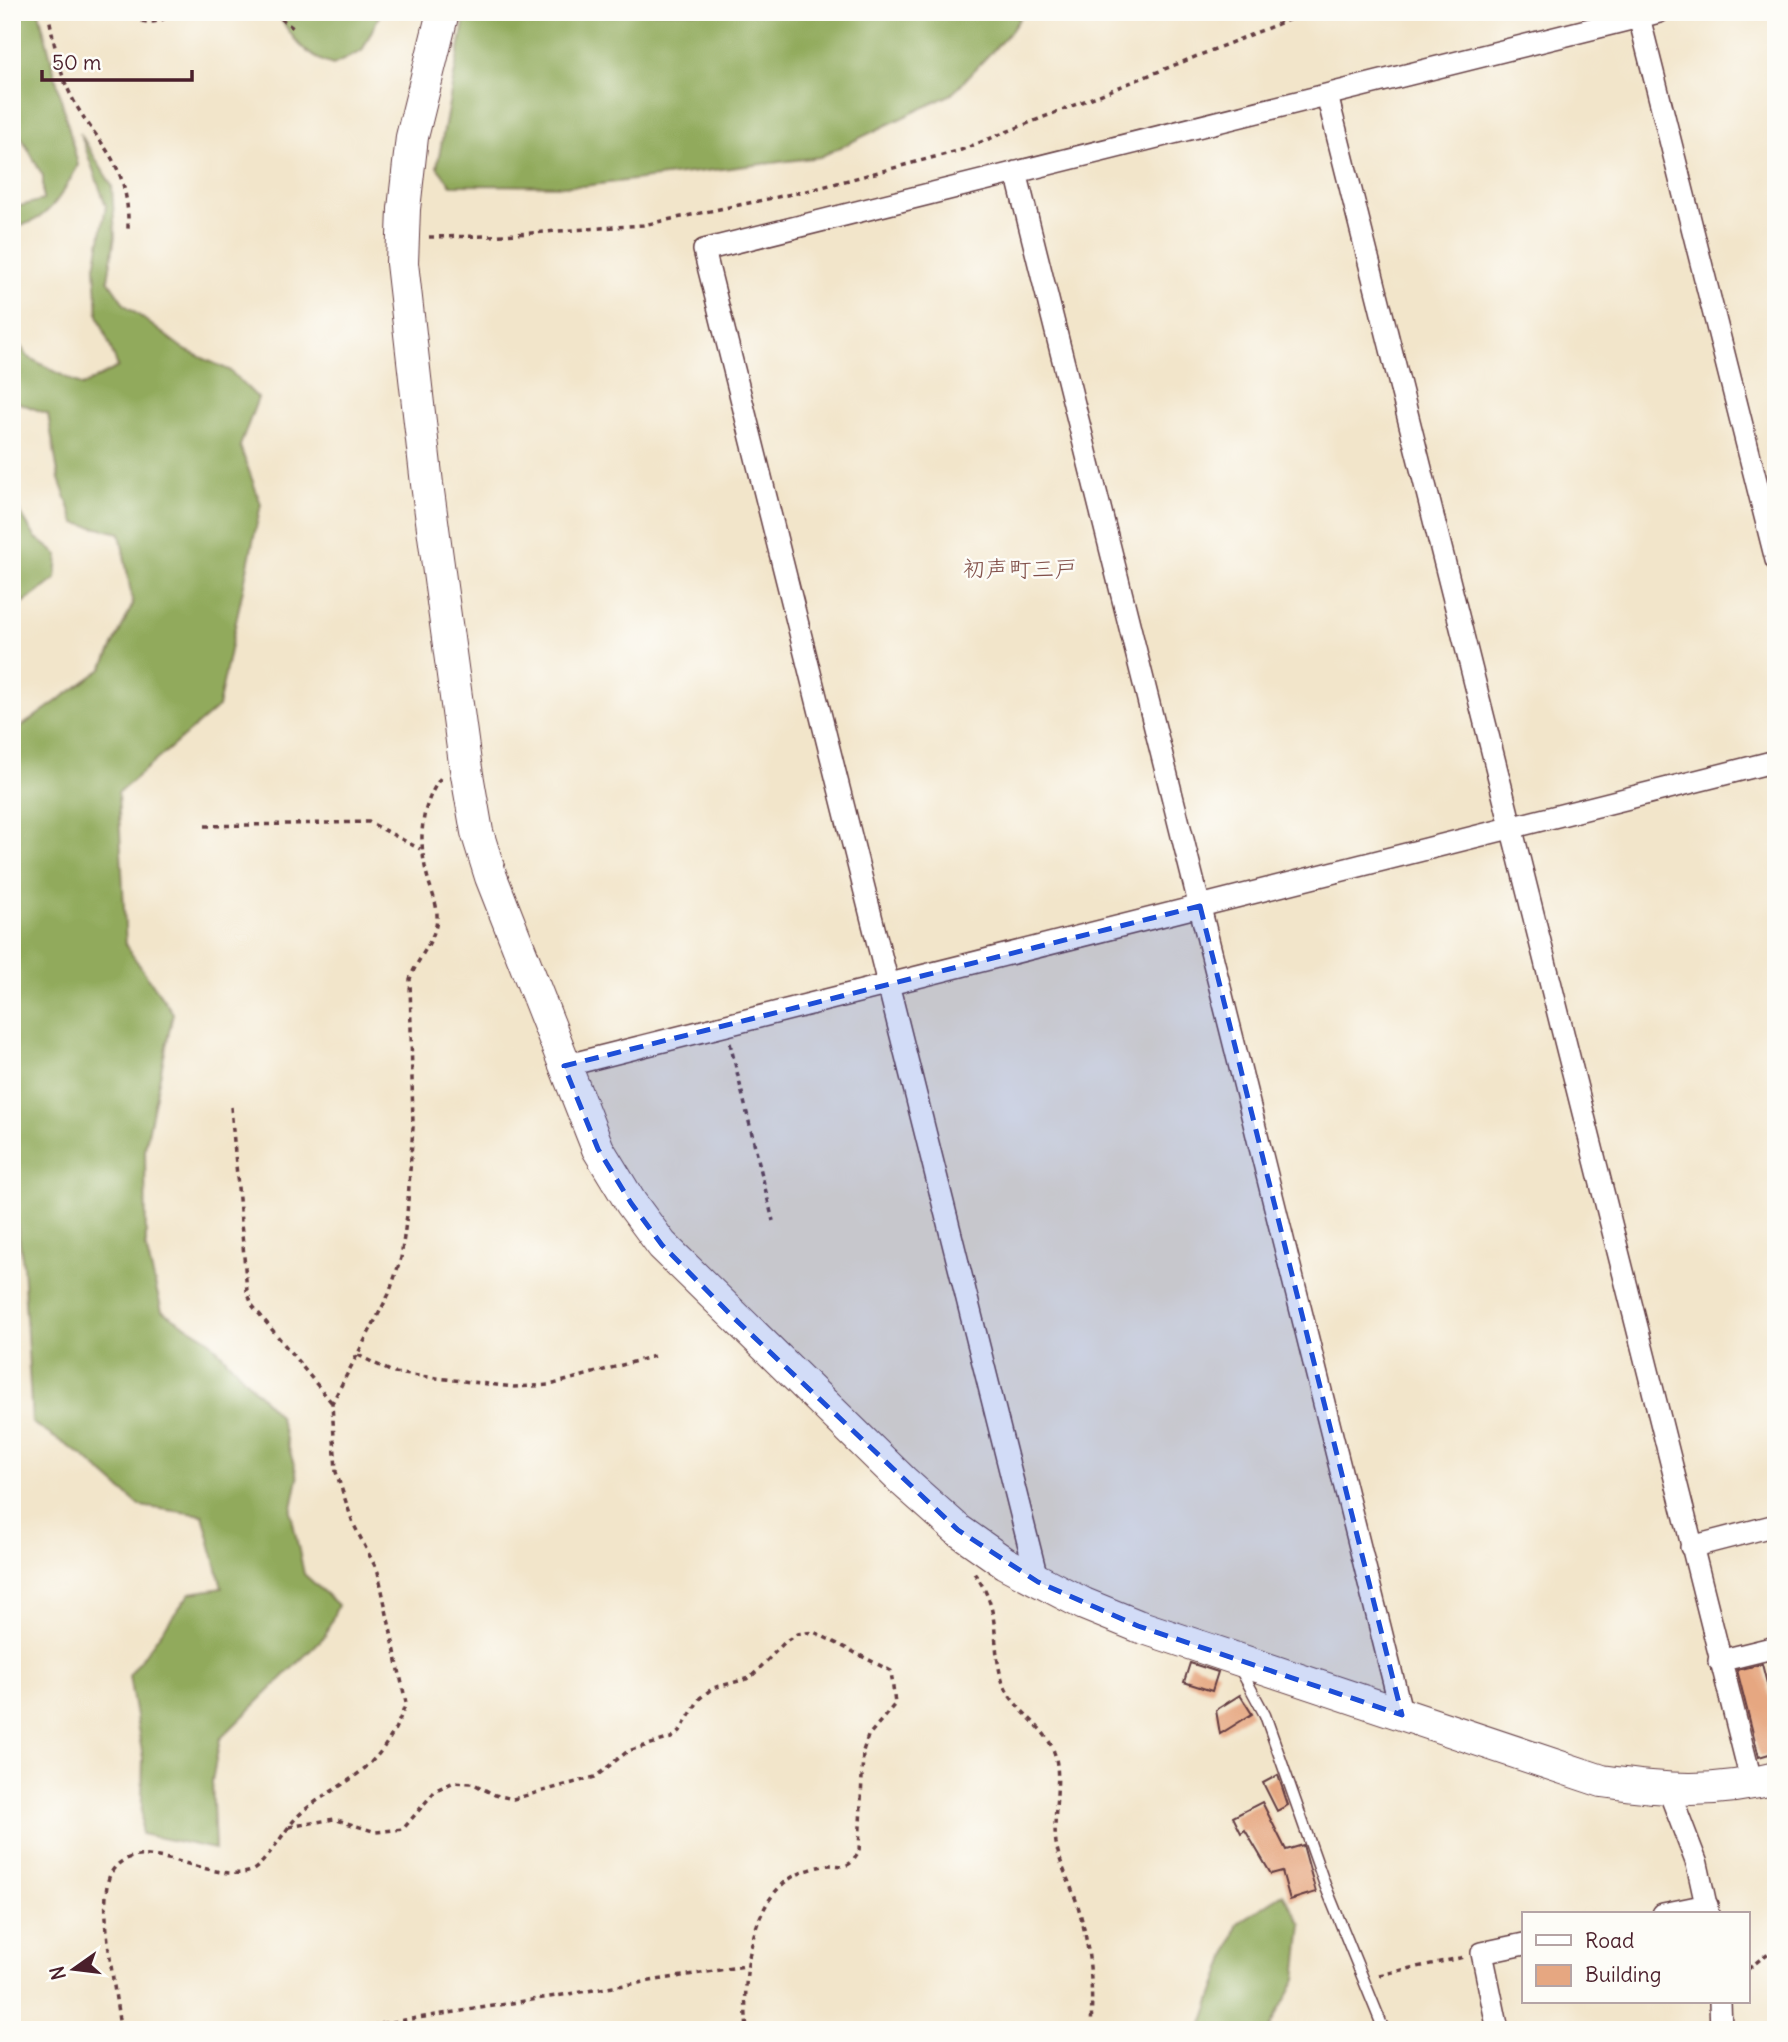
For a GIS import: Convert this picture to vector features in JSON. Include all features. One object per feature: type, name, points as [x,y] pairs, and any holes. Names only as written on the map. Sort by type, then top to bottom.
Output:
[{"type":"street","points":[[443,12],[412,137],[402,237],[427,484],[477,832],[491,877],[598,1149],[631,1203],[662,1245],[912,1489],[958,1530],[1038,1582],[1138,1626],[1235,1656],[1602,1781],[1669,1791],[1764,1781],[1719,1661],[1327,95]]},
{"type":"street","points":[[1038,1582],[704,250],[1649,15],[1776,560]]},
{"type":"street","points":[[1016,172],[1402,1715]]},
{"type":"street","points":[[564,1066],[1776,761]]},
{"type":"street","points":[[1691,1546],[1776,1525]]},
{"type":"street","points":[[1719,1661],[1776,1647]]},
{"type":"street","points":[[1669,1791],[1697,1864],[1708,1910],[1686,1912]]},
{"type":"street","points":[[1498,2030],[1482,1953],[1522,1944]]},
{"type":"street","points":[[1720,2004],[1721,2030]]},
{"type":"lane","points":[[1235,1656],[1275,1738],[1325,1885],[1384,2030]]},
{"type":"path","points":[[48,12],[65,84],[102,140],[124,184],[128,229]]},
{"type":"path","points":[[124,12],[151,24],[163,21],[175,12]]},
{"type":"path","points":[[273,12],[293,28]]},
{"type":"path","points":[[402,237],[489,236],[643,225],[811,190],[961,150],[1308,12]]},
{"type":"path","points":[[120,2030],[104,1910],[110,1875],[117,1864],[135,1855],[150,1855],[187,1866],[238,1874],[254,1871],[312,1801],[345,1783],[375,1759],[399,1724],[406,1703],[378,1572],[353,1523],[336,1472],[332,1403],[389,1294],[401,1258],[413,1127],[410,979],[436,929],[437,914],[420,849],[425,810],[431,790],[442,775],[465,763]]},
{"type":"path","points":[[205,826],[369,822],[420,849]]},
{"type":"path","points":[[725,1025],[773,1222]]},
{"type":"path","points":[[231,1107],[247,1291],[252,1306],[332,1403]]},
{"type":"path","points":[[358,1355],[394,1373],[514,1387],[550,1385],[658,1355]]},
{"type":"path","points":[[973,1572],[988,1591],[1000,1677],[1007,1695],[1046,1738],[1055,1753],[1054,1823],[1057,1847],[1080,1913],[1090,1958],[1093,1984],[1091,2030]]},
{"type":"path","points":[[287,1828],[334,1819],[376,1832],[403,1829],[436,1790],[454,1782],[472,1783],[513,1799],[595,1777],[628,1751],[671,1738],[680,1731],[700,1698],[713,1688],[750,1678],[786,1641],[797,1634],[814,1632],[891,1671],[895,1704],[868,1736],[863,1751],[859,1852],[852,1863],[844,1867],[825,1865],[798,1874],[776,1893],[761,1915],[745,1966],[747,2030]]},
{"type":"path","points":[[1750,1967],[1776,1947]]},
{"type":"path","points":[[1363,1979],[1482,1953]]},
{"type":"path","points":[[342,2030],[745,1966]]},
{"type":"highlighted area","points":[[1200,906],[1402,1715],[1138,1626],[1038,1582],[958,1530],[735,1319],[662,1245],[631,1203],[598,1149],[564,1066]]},
{"type":"green space","points":[[12,12],[39,12],[78,165],[67,186],[44,214],[35,220],[12,226],[12,208],[43,200],[43,176],[12,120]]},
{"type":"green space","points":[[277,12],[381,12],[362,51],[333,65],[314,57],[300,45]]},
{"type":"green space","points":[[466,12],[1024,12],[1011,31],[952,94],[820,157],[584,186],[451,185],[437,167]]},
{"type":"green space","points":[[80,133],[112,186],[115,236],[108,280],[125,305],[185,350],[229,370],[258,398],[240,446],[261,504],[218,707],[118,793],[126,946],[173,1013],[145,1148],[146,1248],[162,1311],[208,1339],[279,1416],[298,1478],[291,1513],[304,1574],[338,1605],[325,1636],[220,1739],[212,1781],[215,1849],[141,1834],[143,1758],[129,1676],[190,1593],[222,1588],[203,1515],[140,1506],[83,1456],[32,1423],[23,1265],[12,1187],[12,733],[102,669],[133,604],[120,533],[75,523],[59,479],[48,414],[12,400],[12,334],[28,357],[82,386],[118,367],[98,315],[95,267],[106,206]]},
{"type":"green space","points":[[12,499],[35,537],[58,555],[56,579],[12,611]]},
{"type":"green space","points":[[1283,1894],[1302,1925],[1296,1979],[1269,2030],[1201,2030],[1238,1923]]},
{"type":"building","points":[[1190,1663],[1218,1672],[1212,1691],[1184,1682]]},
{"type":"building","points":[[1762,1664],[1776,1719],[1776,1752],[1759,1757],[1737,1670]]},
{"type":"building","points":[[1240,1695],[1252,1714],[1220,1734],[1216,1710]]},
{"type":"building","points":[[1278,1775],[1288,1805],[1277,1811],[1263,1783]]},
{"type":"building","points":[[1262,1802],[1286,1850],[1303,1845],[1316,1892],[1290,1900],[1282,1871],[1271,1874],[1245,1830],[1241,1833],[1233,1817]]},
{"type":"district","name":"初声町三戸","points":[[1020,568]]}]
